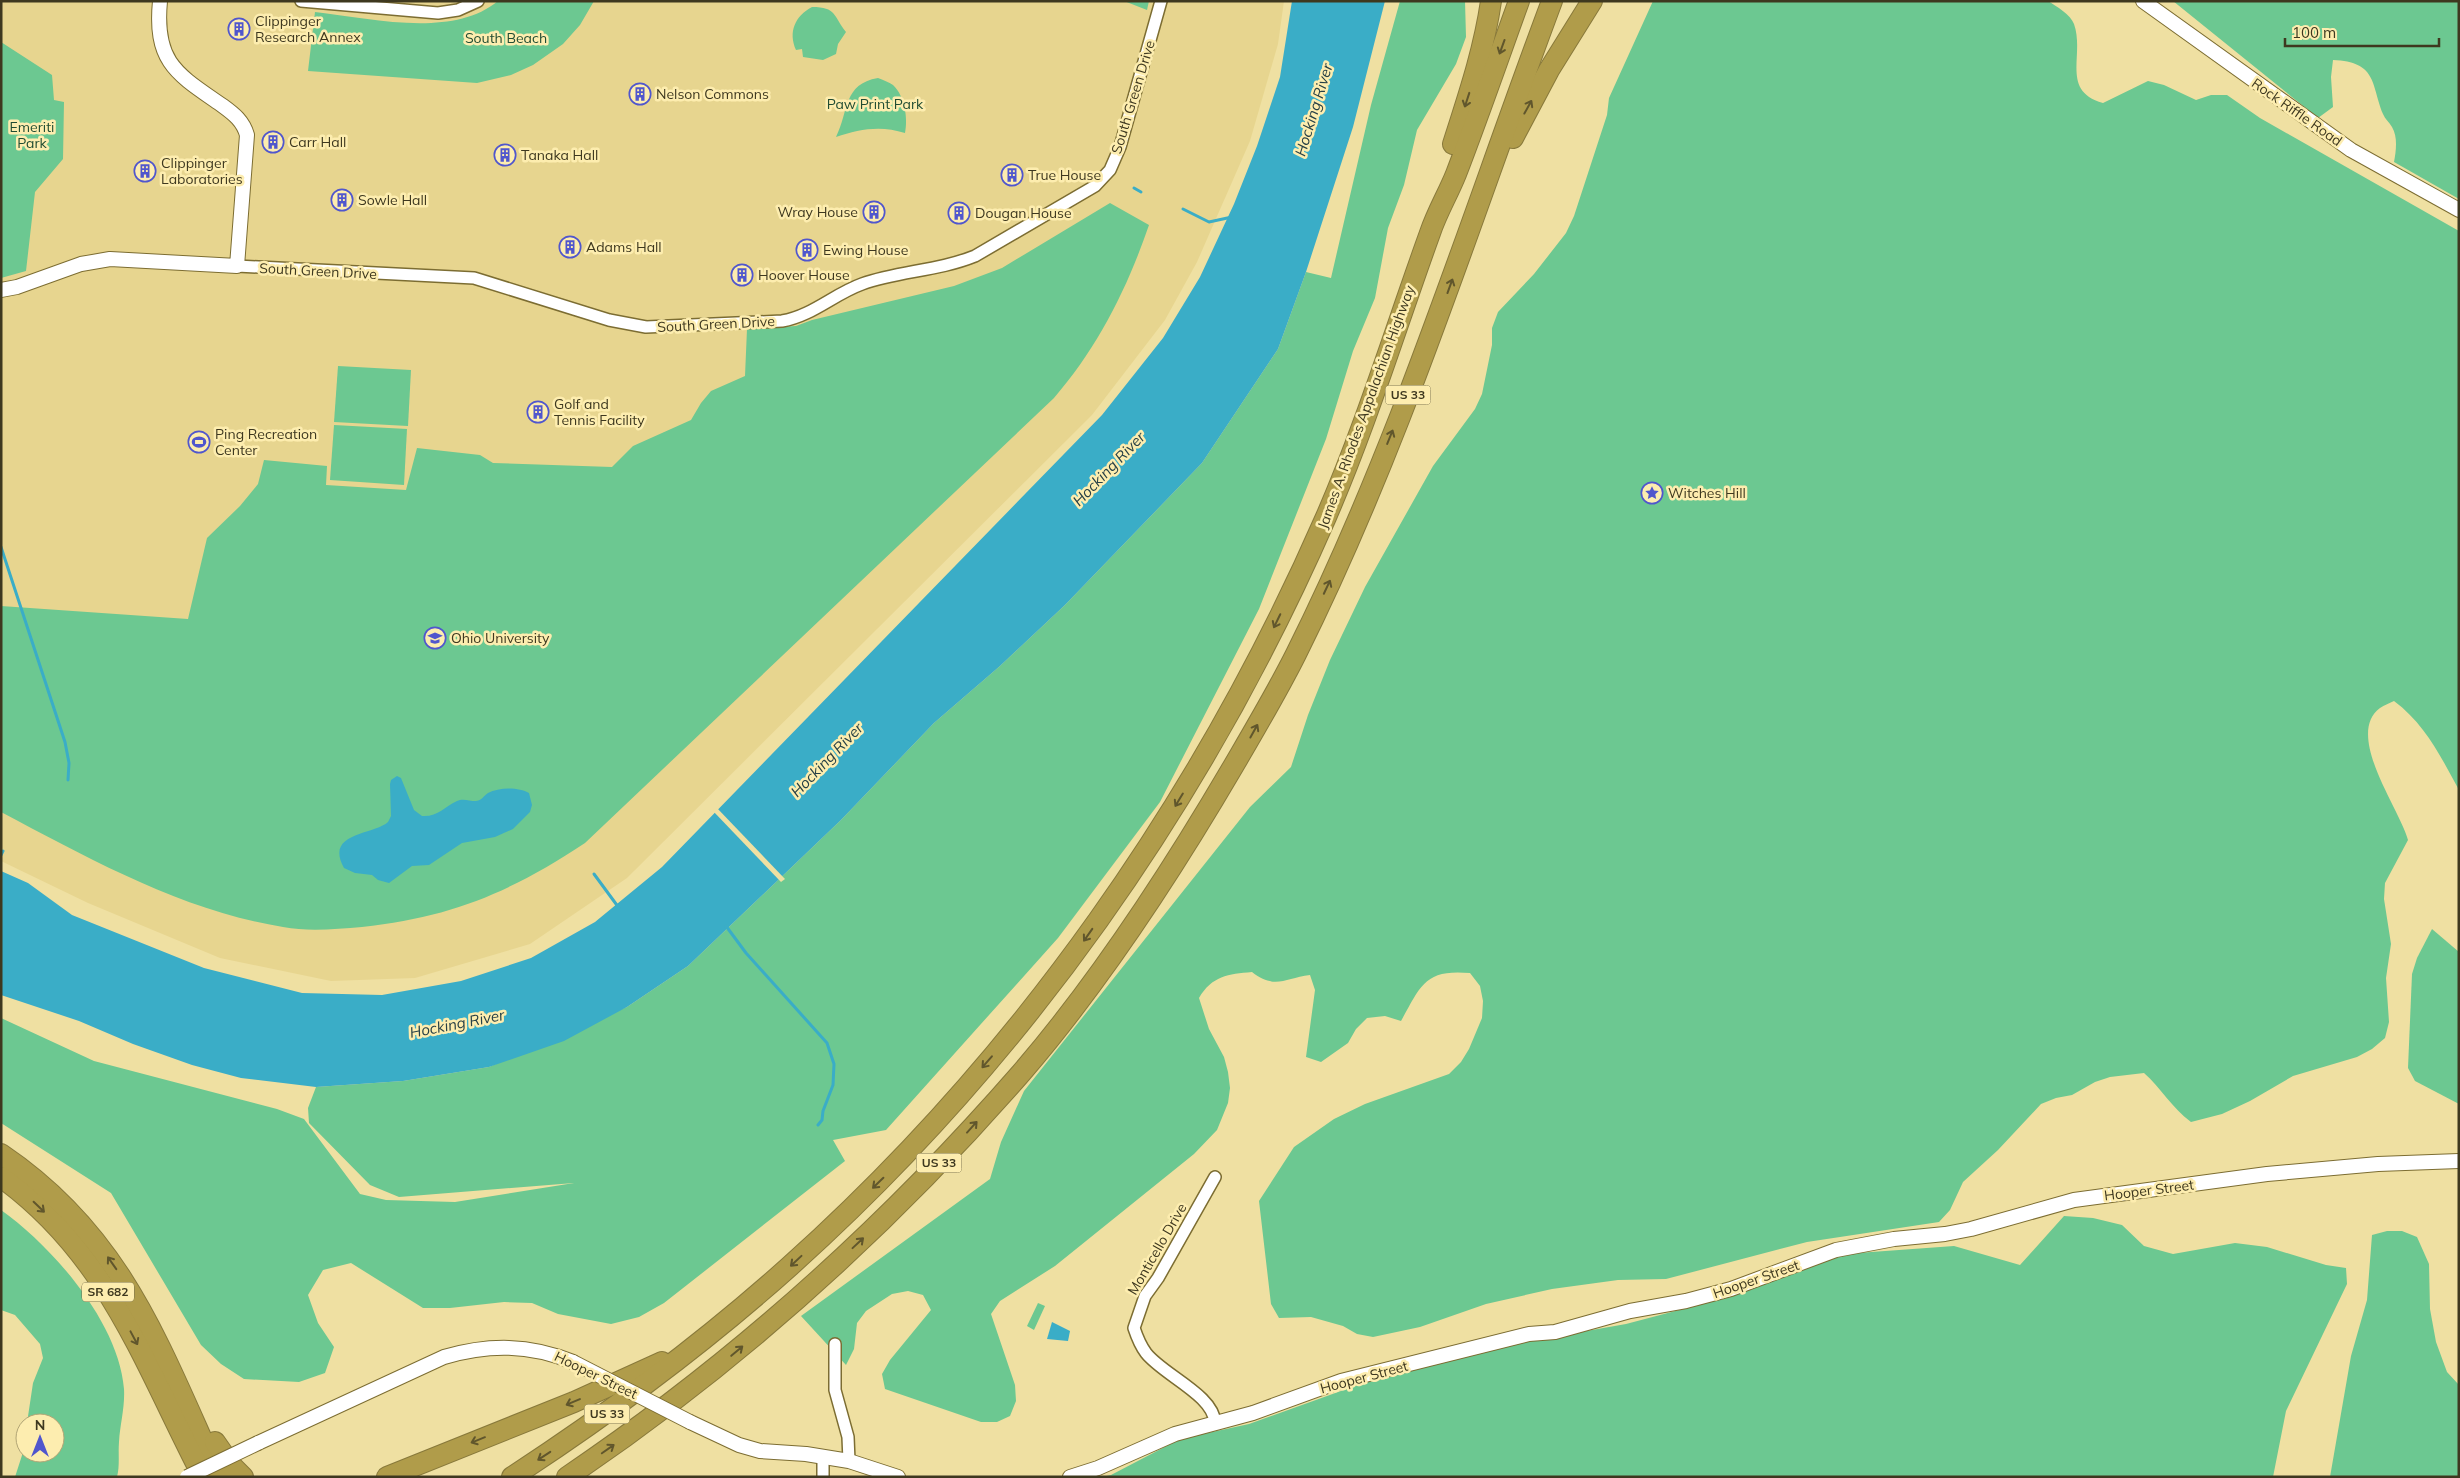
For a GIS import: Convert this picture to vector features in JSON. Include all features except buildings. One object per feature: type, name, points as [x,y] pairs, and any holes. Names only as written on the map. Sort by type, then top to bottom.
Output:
[{"type":"highway","points":[[1433,225],[1443,173],[1471,90],[1488,24],[1491,1]]},
{"type":"highway","name":"James A. Rhodes Appalachian Highway","points":[[512,1477],[608,1413],[697,1345],[825,1234],[927,1132],[1012,1034],[1072,958],[1137,866],[1222,727],[1263,650],[1327,516],[1433,225],[1454,177],[1519,1]]},
{"type":"highway","name":"US 33","points":[[567,1477],[643,1424],[734,1354],[893,1210],[948,1154],[1023,1070],[1159,888],[1215,798],[1296,656],[1352,534],[1422,361],[1482,197],[1492,161],[1552,1]]},
{"type":"highway","points":[[1482,197],[1500,166],[1544,78],[1592,1]]},
{"type":"highway","name":"SR 682","points":[[1,1154],[47,1188],[97,1240],[140,1308],[178,1382]]},
{"type":"highway","name":"SR 682","points":[[1,1177],[33,1201],[57,1224],[102,1282],[140,1348],[180,1433]]},
{"type":"highway","points":[[387,1477],[574,1402],[697,1345]]},
{"type":"highway","points":[[178,1382],[219,1477]]},
{"type":"highway","points":[[178,1382],[220,1451],[243,1477]]},
{"type":"highway","points":[[180,1433],[194,1477]]},
{"type":"highway","points":[[180,1433],[203,1477]]},
{"type":"street","points":[[160,1],[159,33],[164,53],[183,79],[234,114],[246,128],[237,266]]},
{"type":"street","points":[[300,1],[438,13],[458,10],[478,1]]},
{"type":"street","name":"South Green Drive","points":[[1,290],[18,287],[99,260],[122,258],[474,278],[608,320],[646,327],[782,321],[797,318],[863,283],[956,264],[976,256],[1095,186],[1110,170],[1120,147],[1161,1]]},
{"type":"street","name":"Rock Riffle Road","points":[[2143,1],[2351,150],[2459,210]]},
{"type":"street","name":"South Green Drive","points":[[1,300],[19,296],[40,286],[56,273]]},
{"type":"street","name":"Hooper Street","points":[[1070,1477],[1098,1468],[1175,1434],[1253,1413],[1341,1382],[1529,1334],[1555,1332],[1630,1311],[1686,1301],[1731,1289],[1836,1250],[1866,1243],[1970,1230],[2074,1200],[2267,1174],[2378,1164],[2459,1161]]},
{"type":"street","name":"Monticello Drive","points":[[1215,1177],[1158,1278],[1145,1296],[1134,1328],[1146,1353],[1161,1368],[1204,1400],[1215,1414],[1216,1424]]},
{"type":"street","points":[[835,1344],[835,1390],[848,1437],[849,1461]]},
{"type":"street","name":"Hooper Street","points":[[187,1477],[444,1357],[488,1347],[511,1346],[534,1349],[573,1362],[739,1445],[760,1451],[849,1461],[898,1477]]},
{"type":"street","points":[[823,1477],[824,1458]]},
{"type":"shaded area","name":"Ohio University","points":[[1,1],[1284,1],[1278,44],[1250,141],[1197,262],[1165,320],[1092,415],[627,878],[530,944],[415,978],[331,981],[220,958],[88,903],[1,861]]},
{"type":"green space","name":"South Beach","points":[[498,1],[594,1],[580,25],[563,44],[533,65],[511,75],[477,83],[308,71],[315,12],[385,21],[434,23],[458,20],[479,13]]},
{"type":"green space","points":[[1124,1],[1149,1],[1147,10]]},
{"type":"green space","points":[[1400,1],[1465,1],[1466,37],[1456,64],[1417,130],[1404,185],[1388,228],[1375,298],[1353,351],[1326,439],[1259,609],[1160,802],[1058,938],[886,1130],[833,1140],[845,1161],[664,1303],[639,1317],[611,1324],[558,1314],[532,1303],[504,1302],[450,1308],[423,1308],[351,1263],[323,1270],[308,1295],[318,1323],[334,1347],[325,1373],[299,1382],[244,1379],[221,1364],[201,1345],[111,1193],[1,1123],[1,1018],[94,1061],[277,1109],[304,1119],[360,1194],[386,1200],[455,1202],[574,1183],[399,1197],[370,1185],[309,1123],[308,1108],[316,1087],[403,1081],[489,1067],[627,1007],[688,966],[841,820],[934,723],[1000,666],[1065,605],[1202,463],[1278,349],[1306,272],[1331,278],[1371,105]]},
{"type":"green space","points":[[1653,1],[2048,1],[2067,14],[2074,24],[2077,36],[2076,71],[2078,81],[2082,90],[2090,97],[2103,103],[2148,81],[2164,85],[2196,100],[2211,95],[2227,95],[2260,118],[2459,231],[2459,790],[2446,765],[2415,720],[2394,701],[2380,708],[2371,720],[2368,736],[2371,753],[2408,840],[2385,883],[2384,899],[2391,944],[2386,978],[2389,1022],[2385,1038],[2372,1049],[2357,1057],[2293,1076],[2250,1101],[2222,1114],[2191,1122],[2178,1111],[2144,1073],[2110,1077],[2095,1082],[2072,1095],[2056,1098],[2041,1104],[1998,1150],[1963,1182],[1950,1210],[1939,1222],[1807,1242],[1666,1279],[1618,1280],[1552,1289],[1486,1304],[1420,1327],[1373,1337],[1357,1334],[1343,1326],[1311,1317],[1279,1318],[1271,1304],[1259,1201],[1294,1147],[1334,1119],[1365,1104],[1449,1074],[1461,1062],[1469,1049],[1482,1018],[1483,1001],[1480,986],[1470,973],[1455,972],[1434,977],[1420,989],[1401,1021],[1385,1016],[1367,1018],[1356,1029],[1348,1043],[1321,1062],[1306,1057],[1315,990],[1310,975],[1274,982],[1252,972],[1228,975],[1209,985],[1199,998],[1209,1029],[1224,1057],[1228,1072],[1230,1088],[1228,1103],[1217,1130],[1194,1154],[1055,1266],[1000,1301],[991,1314],[1015,1385],[1016,1401],[1010,1416],[997,1422],[981,1422],[885,1389],[882,1374],[890,1360],[931,1310],[923,1295],[908,1291],[892,1294],[866,1311],[857,1323],[854,1349],[846,1365],[801,1316],[990,1179],[1001,1142],[1024,1091],[1250,807],[1291,767],[1308,715],[1330,660],[1365,587],[1433,466],[1475,409],[1482,394],[1492,345],[1492,328],[1498,312],[1534,274],[1566,233],[1574,216],[1607,115],[1609,98]]},
{"type":"green space","points":[[2173,1],[2459,1],[2459,199],[2394,162],[2396,144],[2394,131],[2384,116],[2370,76],[2358,65],[2333,60],[2331,77],[2333,107],[2318,118]]},
{"type":"green space","points":[[812,7],[820,7],[830,11],[846,32],[838,44],[836,54],[823,60],[803,57],[802,49],[796,50],[794,43],[793,31],[797,20]]},
{"type":"green space","name":"Emeriti Park","points":[[1,42],[52,75],[54,100],[64,102],[63,159],[35,192],[26,271],[1,278]]},
{"type":"green space","name":"Paw Print Park","points":[[878,78],[893,85],[903,101],[906,115],[905,133],[887,129],[870,129],[836,137],[853,92],[858,86]]},
{"type":"green space","points":[[1110,203],[1149,225],[1131,272],[1098,338],[1070,379],[1054,398],[585,843],[532,875],[480,900],[424,917],[362,927],[322,930],[293,929],[209,909],[173,896],[103,865],[1,812],[1,606],[188,619],[207,538],[240,506],[258,484],[264,460],[327,466],[326,485],[406,490],[417,448],[480,455],[493,463],[612,467],[633,446],[691,420],[711,391],[745,376],[747,329],[796,326],[812,320],[954,286],[1002,268]]},
{"type":"green space","points":[[338,366],[411,370],[408,426],[334,422]]},
{"type":"green space","points":[[334,425],[407,429],[404,485],[330,480]]},
{"type":"green space","points":[[2432,929],[2459,952],[2459,1104],[2415,1081],[2408,1068],[2412,974],[2417,958]]},
{"type":"green space","points":[[1,1210],[41,1244],[61,1265],[97,1313],[110,1338],[119,1364],[124,1389],[117,1477],[15,1477],[20,1463],[65,1463],[65,1413],[28,1413],[33,1383],[43,1358],[40,1344],[15,1315],[1,1310]]},
{"type":"green space","points":[[2064,1216],[2093,1218],[2122,1225],[2144,1246],[2173,1254],[2235,1243],[2267,1247],[2326,1265],[2346,1268],[2347,1284],[2286,1411],[2273,1477],[1102,1477],[1111,1475],[1180,1439],[1249,1424],[1391,1373],[1507,1345],[1626,1324],[1717,1300],[1844,1254],[1954,1246],[2020,1265]]},
{"type":"green space","points":[[2387,1231],[2402,1231],[2417,1237],[2429,1264],[2430,1309],[2436,1342],[2447,1372],[2459,1385],[2459,1477],[2330,1477],[2351,1356],[2367,1300],[2372,1235]]},
{"type":"green space","points":[[1038,1303],[1045,1306],[1034,1330],[1027,1326]]},
{"type":"water","name":"Hocking River","points":[[1292,1],[1385,1],[1353,127],[1306,272],[1278,349],[1202,463],[1065,605],[1000,666],[934,723],[841,820],[688,966],[627,1007],[564,1041],[489,1067],[403,1081],[316,1087],[241,1078],[192,1065],[133,1044],[79,1021],[1,995],[1,871],[28,883],[72,915],[204,968],[302,993],[382,995],[461,981],[531,958],[595,922],[662,867],[1102,415],[1163,338],[1200,277],[1234,204],[1257,146],[1280,77]]},
{"type":"water","points":[[397,776],[401,778],[414,810],[422,816],[437,813],[459,800],[476,801],[482,799],[488,793],[503,789],[515,789],[529,793],[532,805],[530,812],[513,829],[495,837],[462,843],[429,865],[412,866],[389,883],[378,880],[372,875],[355,873],[344,868],[340,856],[340,847],[353,836],[388,822],[391,816],[390,784],[391,780]]},
{"type":"water","points":[[1052,1322],[1070,1331],[1068,1341],[1047,1339]]},
{"type":"pier","points":[[716,807],[785,879],[781,882],[713,811]]},
{"type":"waterway","points":[[1134,188],[1141,192]]},
{"type":"waterway","points":[[1183,209],[1209,222],[1232,217]]},
{"type":"waterway","points":[[1,547],[65,742],[69,763],[68,780]]},
{"type":"waterway","points":[[1,855],[3,851]]},
{"type":"waterway","points":[[594,874],[619,908]]},
{"type":"waterway","points":[[726,926],[746,953],[827,1043],[834,1064],[833,1085],[823,1111],[822,1120],[818,1125]]},
{"type":"place","name":"Clippinger Research Annex","points":[[239,29]]},
{"type":"place","name":"Nelson Commons","points":[[640,94]]},
{"type":"place","name":"Carr Hall","points":[[273,142]]},
{"type":"place","name":"Tanaka Hall","points":[[505,155]]},
{"type":"place","name":"Clippinger Laboratories","points":[[145,171]]},
{"type":"place","name":"True House","points":[[1012,175]]},
{"type":"place","name":"Sowle Hall","points":[[342,200]]},
{"type":"place","name":"Wray House","points":[[874,212]]},
{"type":"place","name":"Dougan House","points":[[959,213]]},
{"type":"place","name":"Adams Hall","points":[[570,247]]},
{"type":"place","name":"Ewing House","points":[[807,250]]},
{"type":"place","name":"Hoover House","points":[[742,275]]},
{"type":"place","name":"Golf and Tennis Facility","points":[[538,412]]},
{"type":"place","name":"Ping Recreation Center","points":[[199,442]]},
{"type":"place","name":"Witches Hill","points":[[1652,493]]},
{"type":"place","name":"Ohio University","points":[[435,638]]}]
